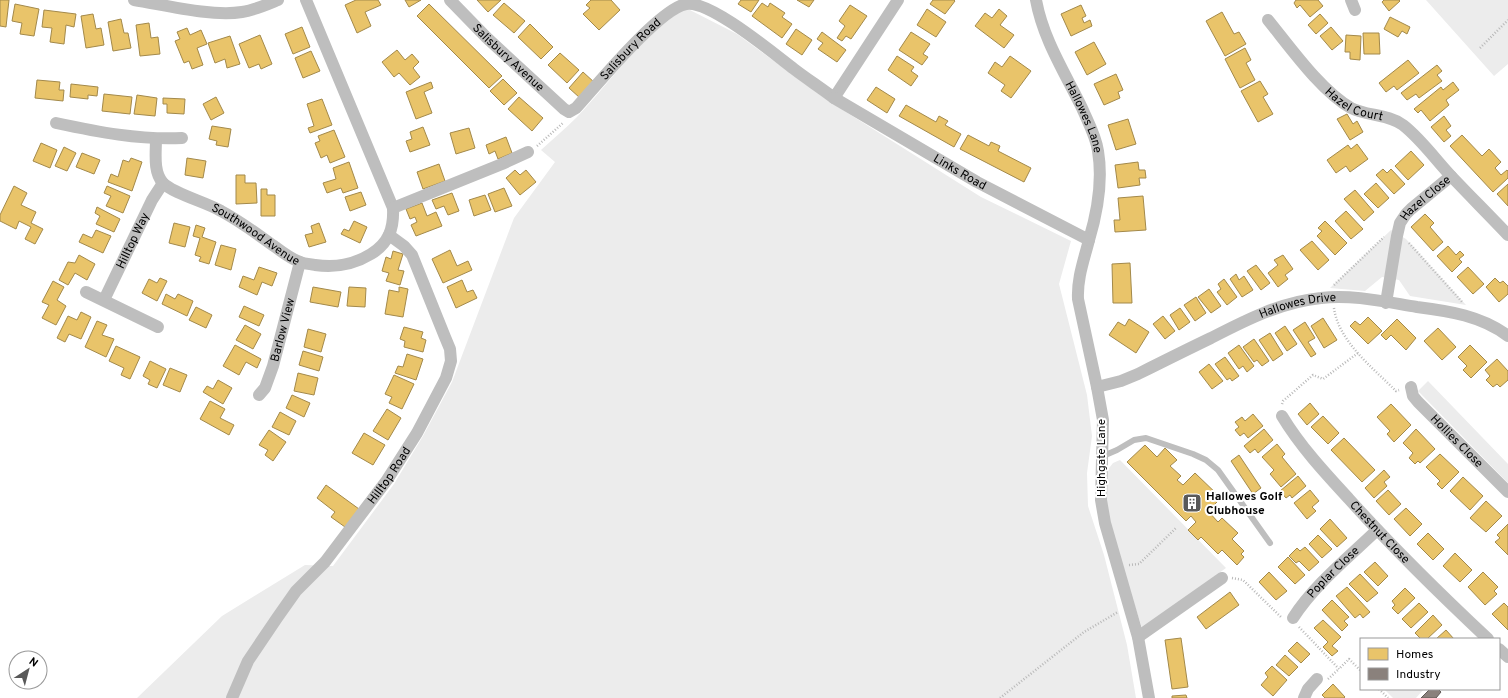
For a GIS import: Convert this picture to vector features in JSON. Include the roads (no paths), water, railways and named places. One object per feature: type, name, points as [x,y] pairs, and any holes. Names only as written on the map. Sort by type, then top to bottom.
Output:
[{"type":"street","points":[[138,0],[202,11],[227,13],[256,9],[278,0]]},
{"type":"street","points":[[306,0],[393,208],[394,221],[389,236]]},
{"type":"street","name":"Salisbury Avenue","points":[[450,0],[492,43],[569,112]]},
{"type":"street","points":[[834,98],[898,0]]},
{"type":"street","name":"Hallowes Lane","points":[[1036,0],[1045,33],[1054,54],[1091,126],[1098,149],[1100,194],[1089,240]]},
{"type":"street","name":"Salisbury Road","points":[[569,112],[576,108],[658,20],[668,12],[687,2],[714,13],[746,32],[834,98]]},
{"type":"street","name":"Hazel Court","points":[[1268,20],[1294,53],[1328,91],[1353,108],[1393,120],[1401,124],[1411,131],[1451,176]]},
{"type":"street","name":"Links Road","points":[[834,98],[977,182],[1089,240]]},
{"type":"street","points":[[56,123],[128,137],[156,139],[182,138]]},
{"type":"street","points":[[156,139],[156,167],[163,183]]},
{"type":"street","points":[[393,208],[528,152]]},
{"type":"street","name":"Hazel Close","points":[[1386,302],[1400,223],[1406,214],[1451,176],[1508,235]]},
{"type":"street","name":"Southwood Avenue","points":[[163,183],[172,190],[221,211],[288,256],[300,262],[328,266],[344,265],[361,259],[377,250],[389,236]]},
{"type":"street","name":"Hilltop Way","points":[[104,300],[152,200],[163,183]]},
{"type":"street","name":"Hilltop Road","points":[[232,698],[248,661],[296,591],[325,562],[387,480],[417,433],[446,378],[451,361],[450,350],[446,337],[412,255],[404,246],[389,236]]},
{"type":"street","name":"Highgate Lane","points":[[1089,240],[1079,274],[1077,288],[1078,299],[1098,386],[1103,420],[1103,456],[1100,480],[1100,500],[1117,567],[1138,637],[1148,698]]},
{"type":"street","name":"Barlow View","points":[[259,395],[265,388],[273,366],[300,262]]},
{"type":"street","points":[[86,292],[158,327]]},
{"type":"street","name":"Hallowes Drive","points":[[1098,386],[1121,381],[1134,376],[1269,310],[1297,302],[1321,298],[1334,297],[1386,302],[1460,314],[1492,326],[1508,336]]},
{"type":"street","name":"Hollies Close","points":[[1411,388],[1413,396],[1418,402],[1508,492]]},
{"type":"street","name":"Chestnut Close","points":[[1282,416],[1328,476],[1377,530],[1487,638]]},
{"type":"street","name":"Poplar Close","points":[[1293,618],[1298,610],[1324,581],[1377,530]]},
{"type":"street","points":[[1138,637],[1222,578]]},
{"type":"street","points":[[1500,650],[1508,658]]},
{"type":"street","points":[[1304,698],[1308,689],[1317,679]]},
{"type":"lane","points":[[1103,456],[1134,440],[1146,438],[1206,460],[1218,470],[1270,543]]},
{"type":"place","name":"Hallowes Golf Clubhouse","points":[[1192,503]]}]
